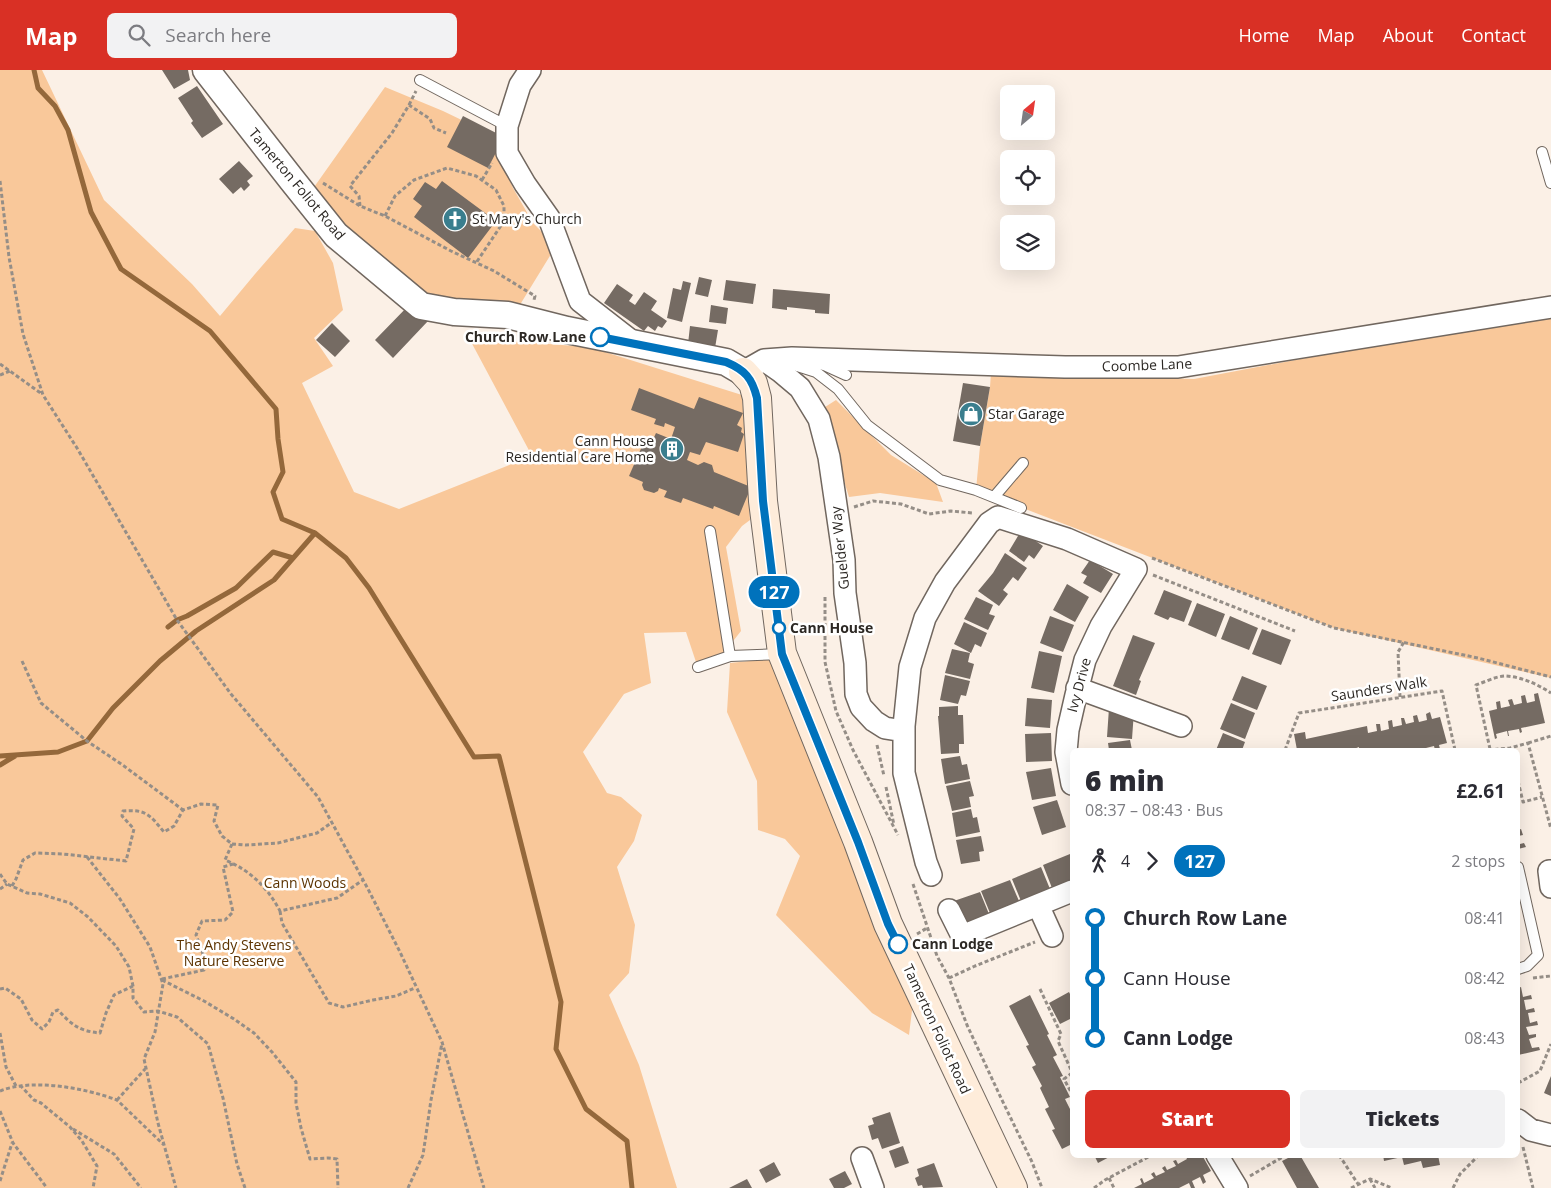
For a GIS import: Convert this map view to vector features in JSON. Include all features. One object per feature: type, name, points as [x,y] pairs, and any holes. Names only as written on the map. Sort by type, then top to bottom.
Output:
[{"type":"main road","name":"Tamerton Foliot Road","points":[[762,363],[753,383],[757,398],[763,501],[782,654],[858,842],[888,924],[1013,1188]]},
{"type":"street","name":"Tamerton Foliot Road","points":[[206,70],[336,235],[421,306],[454,312],[508,315],[567,330],[726,362],[762,363]]},
{"type":"street","points":[[530,70],[520,85],[507,126],[507,153],[525,184],[549,218],[580,301],[636,344]]},
{"type":"street","name":"Coombe Lane","points":[[762,363],[809,359],[1065,367],[1178,367],[1551,307]]},
{"type":"street","name":"Guelder Way","points":[[762,363],[782,372],[800,388],[819,419],[829,457],[844,560],[845,593],[856,694],[861,707],[874,721],[886,728],[904,731]]},
{"type":"street","points":[[922,878],[926,862],[904,774],[904,731],[910,666],[925,618],[945,582],[996,511],[1067,539],[1140,562]]},
{"type":"street","name":"Ivy Drive","points":[[1070,773],[1066,752],[1068,730],[1085,660],[1101,626],[1140,562]]},
{"type":"street","points":[[1077,688],[1181,726]]},
{"type":"street","points":[[1551,870],[1549,870],[1551,887]]},
{"type":"street","points":[[949,910],[962,936],[1070,892]]},
{"type":"street","points":[[1038,905],[1052,936]]},
{"type":"street","points":[[1520,1122],[1531,1130],[1551,1135]]},
{"type":"street","points":[[862,1158],[873,1188]]},
{"type":"street","points":[[1220,1158],[1237,1188]]},
{"type":"lane","points":[[420,80],[507,126]]},
{"type":"lane","points":[[1542,152],[1551,183]]},
{"type":"lane","points":[[809,359],[846,375]]},
{"type":"lane","points":[[762,363],[816,372],[838,389],[868,425],[940,480],[996,511],[1021,508]]},
{"type":"lane","points":[[996,511],[1023,463]]},
{"type":"lane","points":[[710,531],[730,656]]},
{"type":"lane","points":[[698,667],[730,656],[782,654]]},
{"type":"lane","points":[[1520,876],[1538,955],[1527,966],[1520,968]]},
{"type":"path","points":[[360,206],[359,196],[350,186],[392,132],[409,106],[430,119],[434,128],[446,133]]},
{"type":"path","points":[[385,216],[395,196],[414,180],[447,168],[476,176],[496,190],[504,206],[504,221],[476,263]]},
{"type":"path","points":[[319,180],[360,206],[385,216],[451,251],[494,271],[535,296]]},
{"type":"path","points":[[0,182],[9,257],[23,334],[43,395],[77,448],[177,620],[231,694],[318,797],[400,952],[442,1042],[484,1188]]},
{"type":"path","points":[[0,364],[43,395]]},
{"type":"path","points":[[0,375],[10,371]]},
{"type":"path","points":[[837,513],[874,501],[901,504],[929,514],[951,511],[984,514],[996,511]]},
{"type":"path","points":[[1140,562],[1295,631]]},
{"type":"path","points":[[1140,562],[1334,628],[1478,658],[1551,677]]},
{"type":"path","points":[[1400,698],[1398,652],[1404,642]]},
{"type":"path","points":[[22,661],[41,703],[87,741],[182,810]]},
{"type":"path","points":[[1489,748],[1476,686],[1505,676],[1534,683],[1551,692]]},
{"type":"path","name":"Saunders Walk","points":[[1287,748],[1299,713],[1442,691],[1455,748]]},
{"type":"path","points":[[1513,748],[1551,736]]},
{"type":"path","points":[[1528,743],[1551,829]]},
{"type":"path","points":[[1520,789],[1523,802],[1542,797]]},
{"type":"path","points":[[12,886],[23,860],[36,853],[126,861],[134,829],[122,816],[123,811],[134,810],[150,815],[164,832],[174,826],[182,810],[201,804],[218,805],[214,821],[222,836],[232,844],[246,845],[278,842],[317,833],[331,822]]},
{"type":"path","points":[[889,818],[901,844]]},
{"type":"path","points":[[232,844],[225,860],[253,876],[273,897],[280,912],[282,923],[329,1003],[343,1007],[396,996],[416,988]]},
{"type":"path","points":[[86,857],[120,899],[150,946],[162,979],[163,984],[154,1032],[144,1059],[164,1146],[176,1188]]},
{"type":"path","points":[[162,979],[204,970],[204,957],[196,935],[202,921],[225,920],[233,912],[223,867],[234,864]]},
{"type":"path","points":[[0,874],[7,884],[27,893],[40,894],[70,903],[88,917],[116,946],[128,967],[133,986],[133,998],[144,1012],[158,1011],[176,1017],[208,1044],[223,1098],[237,1164],[245,1188]]},
{"type":"path","points":[[922,878],[937,956],[949,978],[967,1025],[1032,1162],[1042,1188]]},
{"type":"path","points":[[280,912],[337,898],[363,880]]},
{"type":"path","points":[[0,889],[7,884]]},
{"type":"path","points":[[949,978],[1052,936]]},
{"type":"path","points":[[1538,978],[1551,976]]},
{"type":"path","points":[[162,979],[234,1019],[254,1033],[272,1052],[296,1082],[296,1103],[310,1159],[337,1159],[338,1188]]},
{"type":"path","points":[[0,989],[5,988],[21,999],[32,1020],[42,1029],[49,1022],[53,1012],[58,1010],[85,1032],[100,1033],[114,995],[133,986]]},
{"type":"path","points":[[1040,989],[1061,1034],[1058,1041],[1070,1068]]},
{"type":"path","points":[[0,1033],[1,1049],[6,1067],[18,1085],[34,1100],[41,1103],[70,1127],[114,1154],[141,1188]]},
{"type":"path","points":[[408,1188],[423,1155],[442,1042]]},
{"type":"path","points":[[1520,1082],[1540,1071],[1551,1044]]},
{"type":"path","points":[[116,1100],[146,1068]]},
{"type":"path","points":[[1070,1074],[1064,1079],[1070,1090]]},
{"type":"path","points":[[0,1091],[18,1085],[72,1087],[116,1100],[164,1146]]},
{"type":"path","points":[[0,1111],[12,1143],[47,1188]]},
{"type":"path","points":[[70,1127],[82,1141],[97,1166],[93,1188]]},
{"type":"path","points":[[0,1181],[2,1168],[12,1143]]},
{"type":"path","points":[[1524,1153],[1533,1188]]},
{"type":"path","points":[[1094,1188],[1146,1158]]},
{"type":"path","points":[[1268,1166],[1281,1158]]},
{"type":"path","points":[[1341,1158],[1358,1184]]},
{"type":"path","points":[[1452,1188],[1460,1174],[1476,1158]]},
{"type":"path","points":[[1109,1178],[1114,1188]]},
{"type":"path","points":[[1370,1179],[1375,1188]]},
{"type":"path","points":[[1351,1188],[1370,1179],[1392,1188]]},
{"type":"green space","name":"Cann Woods","points":[[0,70],[42,70],[104,200],[192,284],[220,316],[295,228],[315,231],[333,263],[343,310],[314,338],[333,366],[302,383],[354,492],[399,509],[532,456],[469,338],[589,347],[742,395],[750,520],[742,526],[726,547],[741,631],[723,654],[696,662],[686,632],[644,633],[651,683],[624,694],[583,752],[607,793],[621,797],[642,815],[634,841],[617,867],[635,925],[629,973],[609,995],[639,1065],[677,1188],[0,1188]]},
{"type":"green space","points":[[385,87],[443,111],[501,139],[501,158],[513,188],[533,223],[556,246],[518,308],[435,301],[346,234],[312,190]]},
{"type":"green space","points":[[1551,312],[1551,678],[1334,628],[976,490],[980,446],[991,373],[1194,379]]},
{"type":"green space","points":[[836,400],[891,455],[936,483],[943,502],[880,493],[849,497],[822,409]]},
{"type":"green space","points":[[780,658],[914,994],[909,1035],[872,1013],[776,915],[800,856],[785,839],[758,830],[757,781],[727,712],[730,663]]},
{"type":"building","points":[[162,70],[188,70],[190,80],[174,89]]},
{"type":"building","points":[[197,86],[223,124],[202,138],[191,123],[193,121],[178,98]]},
{"type":"building","points":[[463,116],[504,137],[488,168],[447,147]]},
{"type":"building","points":[[239,161],[253,176],[247,181],[250,185],[244,191],[241,187],[233,194],[219,179]]},
{"type":"building","name":"St Mary's Church","points":[[442,181],[496,221],[468,258],[414,217],[422,206],[413,199],[425,182],[436,189]]},
{"type":"building","points":[[699,277],[712,280],[708,297],[695,294]]},
{"type":"building","points":[[726,280],[756,284],[753,304],[723,300]]},
{"type":"building","points":[[683,281],[691,283],[682,322],[667,318],[673,288],[681,290]]},
{"type":"building","points":[[617,284],[633,295],[629,301],[635,305],[644,292],[657,301],[651,310],[667,321],[662,328],[658,326],[655,331],[648,326],[644,331],[604,303]]},
{"type":"building","points":[[773,289],[830,294],[829,314],[815,313],[815,310],[787,307],[787,310],[772,308]]},
{"type":"building","points":[[410,304],[428,321],[393,358],[375,340]]},
{"type":"building","points":[[711,305],[728,308],[726,324],[709,322]]},
{"type":"building","points":[[332,323],[350,341],[335,357],[316,340]]},
{"type":"building","points":[[690,326],[718,330],[715,348],[688,344]]},
{"type":"building","name":"Star Garage","points":[[963,383],[990,387],[980,446],[953,441]]},
{"type":"building","name":"Cann House Residential Care Home","points":[[639,388],[694,409],[699,397],[743,413],[737,425],[742,428],[741,432],[744,434],[738,452],[706,442],[700,455],[690,452],[687,460],[698,465],[704,462],[712,465],[714,472],[751,487],[739,516],[714,506],[713,509],[683,498],[681,503],[664,497],[667,491],[659,488],[654,493],[644,490],[643,482],[629,476],[643,444],[650,446],[656,433],[671,439],[675,427],[665,423],[664,427],[654,424],[656,419],[631,410]]},
{"type":"building","points":[[1021,531],[1043,546],[1034,559],[1029,555],[1024,562],[1009,551]]},
{"type":"building","points":[[1005,553],[1027,568],[1018,581],[1013,577],[1003,590],[1008,594],[999,606],[978,591],[993,573]]},
{"type":"building","points":[[1090,560],[1113,574],[1101,593],[1083,583],[1087,576],[1081,573]]},
{"type":"building","points":[[1067,584],[1089,597],[1075,622],[1053,610]]},
{"type":"building","points":[[1164,590],[1192,601],[1184,622],[1170,617],[1168,620],[1154,614]]},
{"type":"building","points":[[976,597],[993,605],[989,614],[995,616],[988,630],[964,619]]},
{"type":"building","points":[[1197,603],[1225,614],[1216,637],[1188,625]]},
{"type":"building","points":[[1050,616],[1074,625],[1063,652],[1040,643]]},
{"type":"building","points":[[1230,616],[1258,628],[1249,650],[1221,639]]},
{"type":"building","points":[[964,622],[987,633],[981,647],[975,644],[971,653],[954,644]]},
{"type":"building","points":[[1262,629],[1291,640],[1281,665],[1252,654]]},
{"type":"building","points":[[1133,635],[1155,643],[1139,680],[1141,681],[1136,695],[1113,686]]},
{"type":"building","points":[[952,649],[970,653],[968,662],[974,664],[970,679],[945,673]]},
{"type":"building","points":[[1039,651],[1062,656],[1054,693],[1031,688]]},
{"type":"building","points":[[945,675],[970,681],[966,696],[961,695],[958,704],[940,700]]},
{"type":"building","points":[[1242,676],[1267,686],[1257,710],[1232,700]]},
{"type":"building","points":[[1538,693],[1545,723],[1521,728],[1522,732],[1520,733],[1519,729],[1508,731],[1509,736],[1507,731],[1496,734],[1497,738],[1495,739],[1489,711],[1497,709],[1496,702],[1500,701],[1501,708],[1510,706],[1508,700],[1512,699],[1514,705],[1522,703],[1521,696],[1525,695],[1527,703],[1535,701],[1534,694]]},
{"type":"building","points":[[1027,698],[1052,700],[1050,728],[1025,726]]},
{"type":"building","points":[[1231,703],[1255,713],[1245,739],[1220,729]]},
{"type":"building","points":[[958,706],[958,715],[963,715],[964,744],[959,744],[959,753],[941,754],[939,707]]},
{"type":"building","points":[[1109,708],[1134,711],[1132,739],[1107,737]]},
{"type":"building","points":[[1430,712],[1432,719],[1440,717],[1447,743],[1439,745],[1440,748],[1434,748],[1434,746],[1426,748],[1297,748],[1294,734],[1305,732],[1306,739],[1367,726],[1368,733],[1377,731],[1376,724],[1380,724],[1381,731],[1389,729],[1388,721],[1392,720],[1393,727],[1402,725],[1401,718],[1404,718],[1406,724],[1414,722],[1413,716],[1417,715],[1419,722],[1427,720],[1426,714]]},
{"type":"building","points":[[1051,733],[1052,761],[1026,762],[1025,734]]},
{"type":"building","points":[[1223,733],[1245,742],[1243,748],[1217,748]]},
{"type":"building","points":[[1130,740],[1132,748],[1109,748],[1108,743]]},
{"type":"building","points":[[960,756],[962,765],[967,764],[970,779],[945,784],[941,759]]},
{"type":"building","points":[[1051,768],[1056,796],[1032,800],[1026,772]]},
{"type":"building","points":[[970,781],[974,796],[969,797],[971,807],[952,811],[946,786]]},
{"type":"building","points":[[1057,800],[1066,827],[1042,835],[1033,807]]},
{"type":"building","points":[[971,809],[973,818],[977,817],[980,832],[956,837],[952,813]]},
{"type":"building","points":[[981,836],[984,851],[979,852],[980,861],[961,864],[956,840]]},
{"type":"building","points":[[1524,843],[1526,847],[1520,848],[1520,844]]},
{"type":"building","points":[[1070,854],[1070,881],[1052,888],[1043,865]]},
{"type":"building","points":[[1041,867],[1050,889],[1021,901],[1012,879]]},
{"type":"building","points":[[1010,880],[1019,901],[990,913],[981,891]]},
{"type":"building","points":[[980,892],[989,914],[960,926],[951,902]]},
{"type":"building","points":[[1520,987],[1523,997],[1531,995],[1532,999],[1524,1000],[1526,1010],[1534,1008],[1535,1012],[1528,1013],[1530,1023],[1537,1021],[1538,1025],[1526,1027],[1529,1035],[1536,1034],[1536,1037],[1529,1039],[1532,1048],[1539,1047],[1540,1050],[1520,1055]]},
{"type":"building","points":[[1069,992],[1070,1019],[1060,1024],[1049,1003]]},
{"type":"building","points":[[1030,995],[1057,1055],[1053,1057],[1063,1076],[1060,1077],[1070,1097],[1065,1099],[1070,1109],[1070,1145],[1062,1149],[1052,1130],[1055,1129],[1045,1109],[1049,1107],[1040,1088],[1042,1086],[1032,1067],[1036,1065],[1026,1046],[1029,1045],[1009,1006]]},
{"type":"building","points":[[1551,1076],[1551,1096],[1544,1093]]},
{"type":"building","points":[[890,1112],[900,1143],[882,1149],[878,1138],[872,1140],[868,1126],[874,1124],[872,1118]]},
{"type":"building","points":[[903,1146],[909,1163],[895,1168],[889,1151]]},
{"type":"building","points":[[1096,1158],[1107,1158],[1098,1163]]},
{"type":"building","points":[[1204,1158],[1211,1171],[1203,1175],[1206,1182],[1203,1184],[1200,1177],[1192,1181],[1195,1188],[1191,1188],[1189,1183],[1179,1188],[1134,1188],[1142,1184],[1140,1179],[1142,1178],[1144,1183],[1154,1178],[1151,1174],[1154,1172],[1156,1176],[1165,1172],[1162,1168],[1165,1166],[1167,1170],[1176,1166],[1173,1161],[1176,1160],[1178,1164],[1187,1159]]},
{"type":"building","points":[[1288,1158],[1302,1158],[1319,1188],[1297,1188],[1282,1161]]},
{"type":"building","points":[[1384,1158],[1398,1158],[1384,1161]]},
{"type":"building","points":[[1402,1158],[1439,1158],[1440,1165],[1423,1168],[1421,1161],[1404,1165]]},
{"type":"building","points":[[774,1162],[781,1175],[766,1183],[759,1170]]},
{"type":"building","points":[[934,1163],[943,1187],[923,1188],[922,1185],[918,1186],[915,1178],[919,1176],[917,1169]]},
{"type":"building","points":[[845,1171],[852,1184],[844,1188],[834,1188],[829,1179]]},
{"type":"building","points":[[747,1179],[752,1188],[729,1188]]},
{"type":"waterway","points":[[34,70],[38,88],[55,106],[68,130],[91,212],[121,269],[210,331],[276,409],[283,472],[273,492],[282,519],[315,533],[346,558],[369,588],[474,757],[499,756],[561,1002],[556,1049],[586,1109],[627,1141],[632,1188]]},
{"type":"waterway","points":[[0,756],[58,752],[87,741],[113,708],[160,661],[196,631],[274,580],[315,533]]},
{"type":"waterway","points":[[168,627],[177,620],[236,588],[273,552],[293,558]]},
{"type":"waterway","points":[[0,765],[15,756]]},
{"type":"bus line","name":"127","points":[[600,337],[726,362],[736,366],[753,383],[757,398],[763,501],[782,654],[858,842],[888,924],[898,944]]},
{"type":"place","name":"St Mary's Church","points":[[455,219]]},
{"type":"place","name":"Church Row Lane","points":[[600,337]]},
{"type":"place","name":"Star Garage","points":[[971,414]]},
{"type":"place","name":"Cann House Residential Care Home","points":[[672,449]]},
{"type":"place","name":"Cann House","points":[[779,628]]},
{"type":"place","name":"Cann Lodge","points":[[898,944]]},
{"type":"park label","name":"The Andy Stevens Nature Reserve","points":[[234,954]]}]
